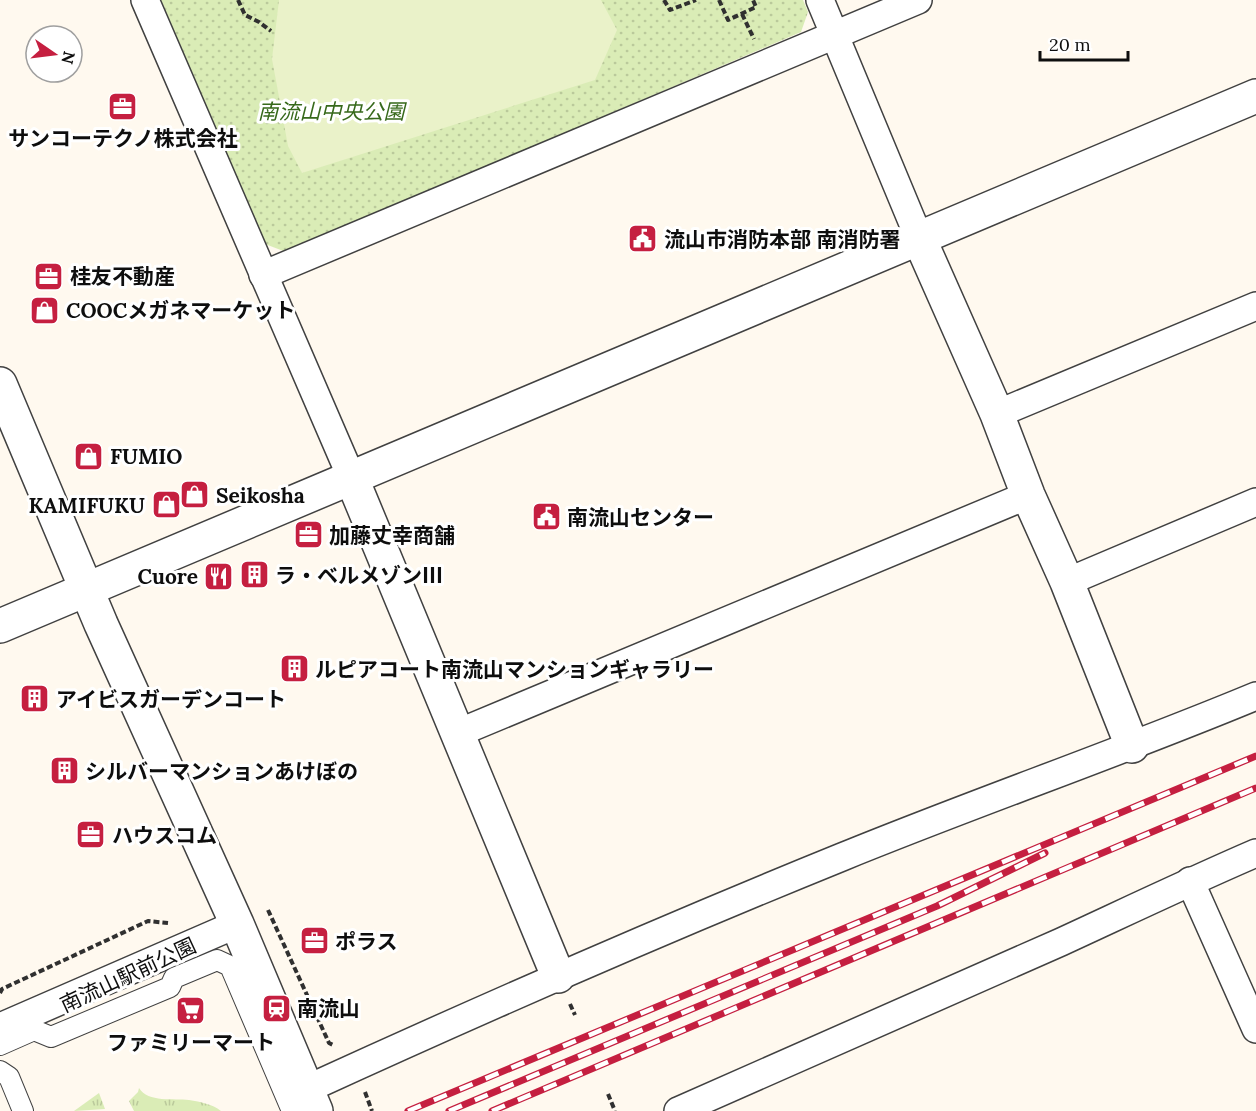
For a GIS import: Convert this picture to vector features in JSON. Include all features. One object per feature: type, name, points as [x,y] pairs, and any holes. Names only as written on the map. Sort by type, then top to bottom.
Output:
[{"type":"street","points":[[146,0],[352,479],[558,976]]},
{"type":"street","points":[[820,0],[918,238],[997,414],[1132,746]]},
{"type":"street","points":[[263,275],[918,0]]},
{"type":"street","points":[[0,626],[1256,96]]},
{"type":"street","points":[[997,414],[1256,306]]},
{"type":"street","points":[[0,384],[87,590],[237,924],[305,1104],[558,976],[844,856],[1256,696]]},
{"type":"street","points":[[458,733],[1028,495]]},
{"type":"street","points":[[1067,582],[1256,502]]},
{"type":"street","points":[[678,1111],[958,988],[1256,853]]},
{"type":"street","points":[[1190,881],[1256,1029]]},
{"type":"street","points":[[0,1027],[237,924]]},
{"type":"street","name":"南流山駅前公園","points":[[0,1045],[34,1030],[51,1038],[170,987],[174,978],[217,960],[230,966],[305,1104]]},
{"type":"street","points":[[0,1071],[9,1077],[23,1111]]},
{"type":"path","points":[[238,0],[245,15],[271,31]]},
{"type":"path","points":[[664,0],[670,10],[696,0]]},
{"type":"path","points":[[719,0],[728,20],[756,7],[753,0]]},
{"type":"path","points":[[742,14],[753,37]]},
{"type":"path","points":[[265,903],[329,1043],[339,1048]]},
{"type":"path","points":[[0,993],[2,989],[148,921],[178,923]]},
{"type":"path","points":[[363,1086],[372,1111]]},
{"type":"path","points":[[608,1094],[615,1111]]},
{"type":"green space","name":"南流山中央公園","points":[[161,0],[803,0],[808,12],[801,32],[286,252],[265,244]]},
{"type":"green space","points":[[279,0],[601,0],[617,30],[595,80],[302,173],[288,146],[272,59]]},
{"type":"green space","points":[[139,1088],[143,1093],[155,1098],[189,1100],[210,1105],[221,1111],[134,1111],[129,1101]]},
{"type":"green space","points":[[99,1093],[105,1109],[74,1111]]},
{"type":"railway","points":[[408,1111],[1256,756]]},
{"type":"railway","points":[[492,1111],[1256,788]]},
{"type":"railway","points":[[449,1111],[937,906],[1045,853]]},
{"type":"place","name":"サンコーテクノ株式会社","points":[[123,107]]},
{"type":"place","name":"流山市消防本部 南消防署","points":[[643,239]]},
{"type":"place","name":"桂友不動産","points":[[49,276]]},
{"type":"place","name":"COOCメガネマーケット","points":[[45,310]]},
{"type":"place","name":"FUMIO","points":[[89,456]]},
{"type":"place","name":"Seikosha","points":[[195,495]]},
{"type":"place","name":"KAMIFUKU","points":[[166,505]]},
{"type":"place","name":"南流山センター","points":[[546,517]]},
{"type":"place","name":"加藤丈幸商舗","points":[[308,535]]},
{"type":"place","name":"ラ・ベルメゾンⅢ","points":[[254,575]]},
{"type":"place","name":"Cuore","points":[[219,576]]},
{"type":"place","name":"ルピアコート南流山マンションギャラリー","points":[[294,669]]},
{"type":"place","name":"アイビスガーデンコート","points":[[35,699]]},
{"type":"place","name":"シルバーマンションあけぼの","points":[[64,771]]},
{"type":"place","name":"ハウスコム","points":[[91,835]]},
{"type":"place","name":"ポラス","points":[[314,941]]},
{"type":"place","name":"南流山","points":[[276,1008]]},
{"type":"place","name":"ファミリーマート","points":[[191,1011]]}]
